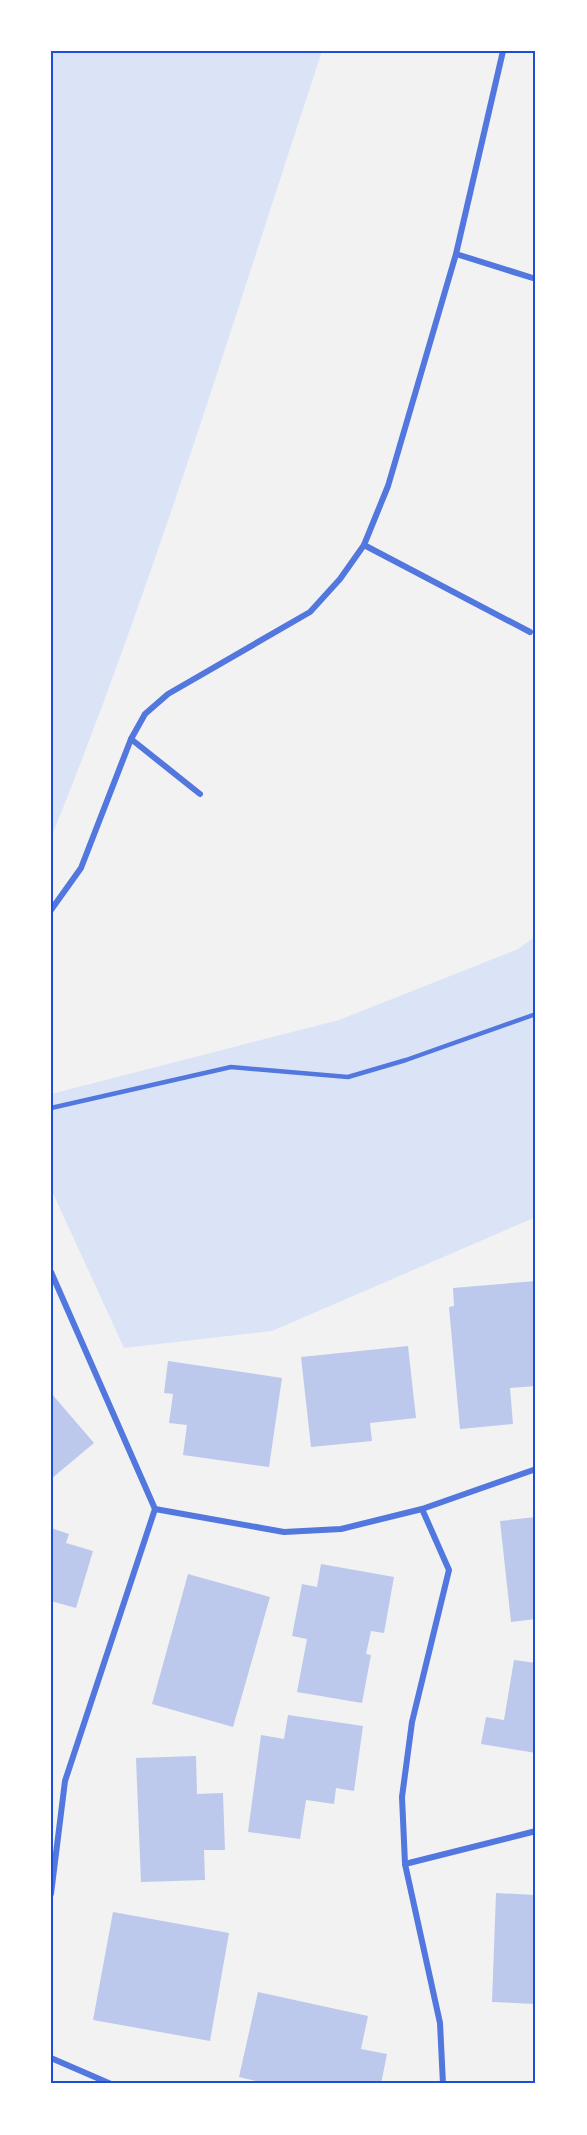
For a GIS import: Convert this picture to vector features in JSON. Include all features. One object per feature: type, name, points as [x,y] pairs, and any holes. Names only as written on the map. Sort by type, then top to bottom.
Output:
[{"type":"street","points":[[51,910],[81,868],[131,739],[145,714],[168,694],[310,612],[340,579],[363,545],[388,486],[456,254],[504,51]]},
{"type":"street","points":[[456,254],[536,279]]},
{"type":"street","points":[[363,545],[530,632]]},
{"type":"street","points":[[131,739],[200,794]]},
{"type":"street","points":[[51,1894],[65,1781],[155,1509],[52,1276]]},
{"type":"street","points":[[155,1509],[284,1532],[341,1528],[422,1509],[536,1469]]},
{"type":"street","points":[[422,1509],[449,1570],[412,1722],[402,1797],[405,1864],[440,2023],[443,2084]]},
{"type":"street","points":[[405,1864],[536,1831]]},
{"type":"street","points":[[51,2058],[111,2084]]},
{"type":"lane","points":[[51,1108],[231,1067],[348,1077],[406,1060],[536,1014]]},
{"type":"shaded area","points":[[51,51],[322,51],[160,545],[51,838]]},
{"type":"shaded area","points":[[536,936],[536,1217],[272,1331],[124,1348],[51,1189],[51,1094],[339,1020],[518,949]]},
{"type":"building","points":[[536,1281],[536,1386],[510,1388],[513,1424],[460,1429],[449,1307],[454,1306],[453,1288]]},
{"type":"building","points":[[408,1346],[416,1418],[370,1423],[372,1441],[311,1447],[301,1357]]},
{"type":"building","points":[[168,1361],[282,1378],[269,1467],[183,1455],[187,1425],[169,1423],[173,1394],[164,1393]]},
{"type":"building","points":[[51,1393],[94,1443],[51,1479]]},
{"type":"building","points":[[536,1517],[536,1619],[511,1622],[500,1521]]},
{"type":"building","points":[[51,1528],[69,1534],[66,1543],[93,1551],[76,1608],[51,1601]]},
{"type":"building","points":[[321,1564],[394,1577],[384,1633],[371,1631],[366,1654],[371,1655],[362,1703],[297,1692],[307,1639],[292,1636],[302,1584],[317,1587]]},
{"type":"building","points":[[188,1574],[270,1597],[233,1727],[152,1704]]},
{"type":"building","points":[[514,1660],[536,1663],[536,1753],[481,1744],[486,1717],[504,1720]]},
{"type":"building","points":[[288,1715],[363,1726],[354,1791],[336,1788],[334,1804],[306,1800],[300,1839],[248,1832],[261,1735],[284,1739]]},
{"type":"building","points":[[196,1756],[197,1794],[223,1793],[225,1850],[204,1850],[205,1880],[141,1882],[136,1758]]},
{"type":"building","points":[[496,1893],[536,1895],[536,2004],[492,2002]]},
{"type":"building","points":[[113,1912],[229,1933],[210,2041],[93,2020]]},
{"type":"building","points":[[258,1992],[368,2016],[361,2049],[387,2054],[381,2084],[269,2084],[239,2077]]}]
